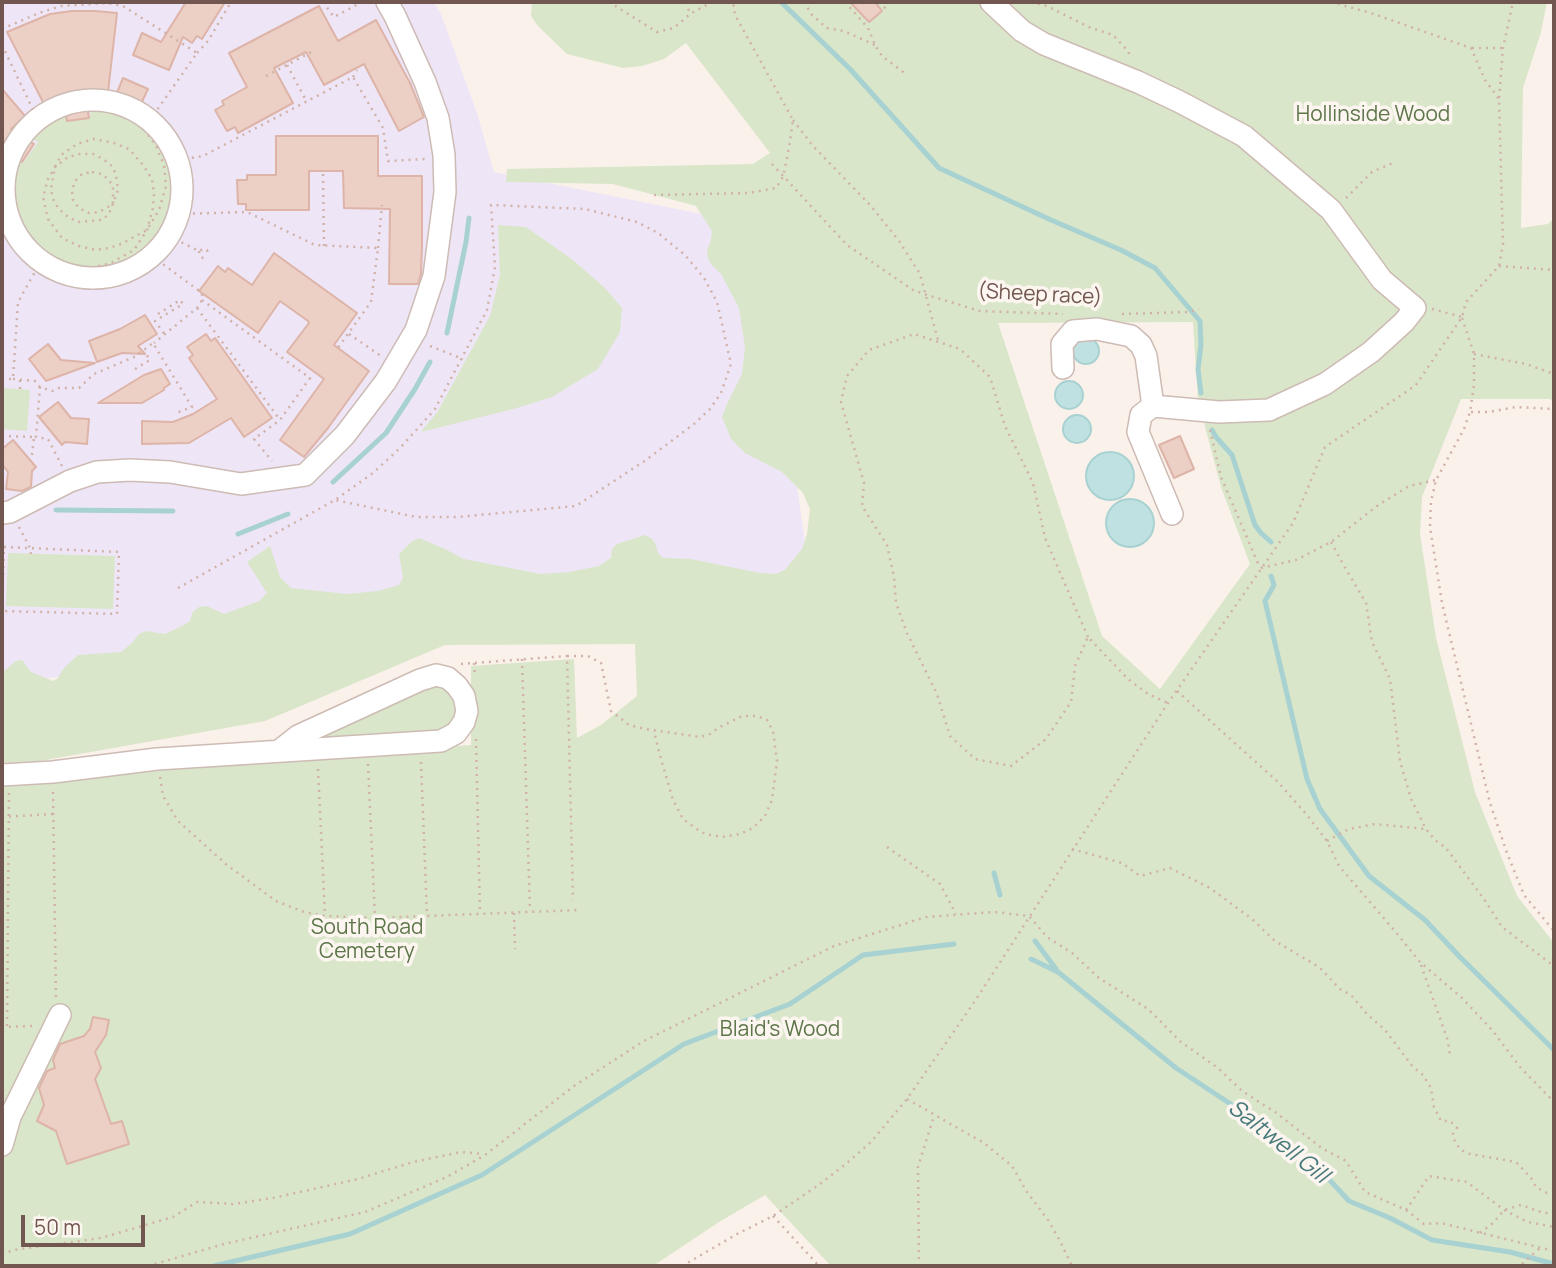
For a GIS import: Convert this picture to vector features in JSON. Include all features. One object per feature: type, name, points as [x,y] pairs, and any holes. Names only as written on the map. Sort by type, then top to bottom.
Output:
[{"type":"lane","points":[[6,513],[70,481],[97,472],[170,472],[241,484],[305,475],[345,435],[386,381],[412,337],[434,276],[445,192],[444,155],[438,118],[425,82],[387,2]]},
{"type":"lane","points":[[991,2],[1022,31],[1044,44],[1138,82],[1244,136],[1331,210],[1382,280],[1415,308],[1404,322],[1371,352],[1325,384],[1269,410],[1219,411],[1153,406],[1141,415],[1138,432],[1172,514]]},
{"type":"lane","points":[[82,100],[128,106],[150,120],[170,144],[178,160],[183,185],[179,214],[169,236],[152,256],[122,274],[96,279],[69,276],[41,264],[13,233],[2,186],[17,140],[37,118],[58,106],[82,100]]},
{"type":"lane","points":[[1063,368],[1062,344],[1073,331],[1097,329],[1131,336],[1141,345],[1146,356],[1153,406]]},
{"type":"lane","points":[[6,774],[53,772],[157,759],[441,741],[456,733],[464,722],[467,711],[464,696],[448,678],[436,675],[298,736],[279,751]]},
{"type":"lane","points":[[2,1145],[6,1118],[58,1020]]},
{"type":"path","points":[[150,120],[208,41],[232,2]]},
{"type":"path","points":[[323,2],[334,17],[362,2]]},
{"type":"path","points":[[609,2],[657,32],[674,28],[690,13],[712,2]]},
{"type":"path","points":[[687,2],[690,13]]},
{"type":"path","points":[[733,2],[736,15],[793,120],[813,146],[871,206],[899,241],[920,274],[938,341]]},
{"type":"path","points":[[804,2],[812,15],[827,28],[844,31],[875,45]]},
{"type":"path","points":[[845,2],[868,28],[882,56],[907,75]]},
{"type":"path","points":[[879,2],[887,10]]},
{"type":"path","points":[[1031,2],[1047,6],[1091,28],[1113,34],[1128,51],[1138,82]]},
{"type":"path","points":[[1331,2],[1471,48],[1503,48]]},
{"type":"path","points":[[682,1266],[773,1216],[820,1184],[871,1142],[907,1099],[973,1004],[1168,702],[1293,523],[1325,446],[1416,384],[1462,317],[1466,302],[1499,266],[1503,244],[1499,99],[1503,48],[1513,2]]},
{"type":"path","points":[[2,29],[61,4],[107,3],[123,6],[197,53]]},
{"type":"path","points":[[2,45],[37,118]]},
{"type":"path","points":[[1471,48],[1485,80],[1499,99]]},
{"type":"path","points":[[267,76],[316,50]]},
{"type":"path","points":[[286,65],[307,102]]},
{"type":"path","points":[[178,160],[203,156],[353,77],[358,69]]},
{"type":"path","points":[[353,77],[383,128],[388,161],[444,155]]},
{"type":"path","points":[[12,379],[18,302],[41,264],[71,270],[111,263],[134,250],[159,210],[166,186],[164,165],[156,146],[128,106]]},
{"type":"path","points":[[654,195],[749,192],[776,188],[783,177],[793,120]]},
{"type":"path","points":[[94,139],[129,149],[152,179],[153,208],[147,230],[121,244],[96,250],[62,238],[48,219],[43,197],[48,178],[55,167],[61,155],[77,144],[94,139]]},
{"type":"path","points":[[80,154],[93,154],[103,159],[112,166],[116,175],[118,191],[113,204],[109,214],[102,220],[78,222],[68,217],[53,199],[51,189],[55,167],[80,154]]},
{"type":"path","points":[[1331,210],[1372,172],[1393,163]]},
{"type":"path","name":"(Sheep race)","points":[[772,164],[847,245],[904,284],[927,295],[979,311],[1071,315]]},
{"type":"path","points":[[82,174],[102,174],[113,187],[113,204],[99,212],[89,213],[79,208],[73,200],[72,191],[76,181],[82,174]]},
{"type":"path","points":[[323,174],[324,246]]},
{"type":"path","points":[[337,349],[372,302],[382,205]]},
{"type":"path","points":[[178,588],[335,500],[373,473],[410,438],[435,409],[488,310],[495,267],[491,205],[585,209],[637,222],[658,233],[685,255],[704,278],[717,302],[731,364],[721,393],[694,424],[646,460],[576,506],[458,517],[416,517],[335,500]]},
{"type":"path","points":[[179,214],[247,212],[314,245],[378,248]]},
{"type":"path","points":[[169,236],[200,251]]},
{"type":"path","points":[[2,379],[35,381],[40,387],[52,391],[58,388],[79,388],[94,374],[134,357],[165,335],[197,308],[202,300],[202,293],[152,256]]},
{"type":"path","points":[[1499,266],[1554,270]]},
{"type":"path","points":[[158,314],[180,300],[183,304],[155,321],[165,335]]},
{"type":"path","points":[[202,300],[310,378],[280,420],[254,439],[285,478]]},
{"type":"path","points":[[1423,306],[1462,317]]},
{"type":"path","points":[[197,308],[280,420]]},
{"type":"path","name":"(Sheep race)","points":[[1116,314],[1191,312],[1199,309]]},
{"type":"path","points":[[1462,317],[1474,354],[1474,385],[1470,412],[1464,429],[1436,480],[1431,502],[1430,527],[1442,603],[1490,803],[1524,895],[1554,931]]},
{"type":"path","points":[[349,334],[395,366]]},
{"type":"path","points":[[1088,637],[1075,666],[1071,702],[1046,739],[1011,766],[975,759],[950,736],[937,694],[907,633],[896,603],[887,545],[862,506],[864,483],[841,402],[847,376],[869,350],[914,334],[960,349],[990,377],[1004,426],[1032,483],[1045,538],[1088,637],[1128,679],[1149,694],[1168,702]]},
{"type":"path","points":[[412,337],[463,359]]},
{"type":"path","points":[[153,343],[192,407],[176,413]]},
{"type":"path","points":[[135,369],[150,360],[144,351]]},
{"type":"path","points":[[1474,354],[1526,363],[1554,374]]},
{"type":"path","points":[[20,380],[20,389]]},
{"type":"path","points":[[32,455],[40,387]]},
{"type":"path","points":[[1470,412],[1516,407],[1554,410]]},
{"type":"path","points":[[1219,411],[1210,431],[1221,477],[1260,568]]},
{"type":"path","points":[[2,436],[48,439],[70,481]]},
{"type":"path","points":[[1260,568],[1296,560],[1331,542],[1409,486],[1436,480]]},
{"type":"path","points":[[6,513],[30,548],[31,554]]},
{"type":"path","points":[[1331,542],[1366,603],[1372,642],[1390,679],[1400,761],[1410,799],[1426,829],[1446,848],[1502,927],[1554,967]]},
{"type":"path","points":[[4,547],[30,548],[119,552],[117,614],[2,611],[4,547]]},
{"type":"path","points":[[567,656],[573,900]]},
{"type":"path","points":[[436,675],[444,667],[474,663],[588,656],[601,663],[611,711],[629,725],[700,737],[743,716],[757,716],[767,720],[773,731],[777,761],[772,800],[765,816],[752,828],[740,834],[722,837],[705,834],[683,819],[673,800],[654,731]]},
{"type":"path","points":[[522,659],[530,912]]},
{"type":"path","points":[[474,663],[475,677]]},
{"type":"path","points":[[1176,691],[1278,782],[1327,841],[1339,866],[1420,962],[1462,998],[1492,1030],[1520,1067],[1554,1102]]},
{"type":"path","points":[[476,733],[480,914]]},
{"type":"path","points":[[420,742],[427,916]]},
{"type":"path","points":[[368,745],[375,918]]},
{"type":"path","points":[[317,749],[325,916]]},
{"type":"path","points":[[157,759],[163,796],[178,821],[227,865],[276,901],[304,912],[325,916],[375,918],[578,910]]},
{"type":"path","points":[[6,774],[9,817],[4,1027],[58,1020],[53,772]]},
{"type":"path","points":[[2,817],[54,814]]},
{"type":"path","points":[[1327,841],[1349,829],[1375,824],[1426,829]]},
{"type":"path","points":[[887,847],[940,884],[956,914]]},
{"type":"path","points":[[1072,849],[1122,863],[1140,876],[1170,867],[1210,888],[1252,919],[1275,941],[1319,967],[1385,1030],[1413,1067],[1423,1075],[1431,1088],[1434,1107],[1441,1121],[1450,1121],[1457,1128],[1453,1134],[1461,1150],[1469,1154],[1516,1162],[1536,1187],[1547,1193],[1554,1192]]},
{"type":"path","points":[[148,1266],[224,1244],[365,1212],[447,1177],[485,1154],[574,1086],[643,1041],[834,946],[926,917],[995,912],[1029,916],[1047,937],[1072,953],[1099,978],[1148,1009],[1181,1042],[1218,1068],[1242,1091],[1275,1112],[1323,1149],[1346,1161],[1365,1192],[1406,1210],[1424,1224],[1441,1223],[1554,1251]]},
{"type":"path","points":[[514,913],[514,949]]},
{"type":"path","points":[[1420,962],[1448,1041],[1450,1056]]},
{"type":"path","points":[[907,1099],[984,1143],[1012,1166],[1048,1220],[1072,1266]]},
{"type":"path","points":[[919,1266],[918,1167],[934,1116]]},
{"type":"path","points":[[2,1254],[101,1238],[173,1217],[198,1202],[233,1204],[273,1198],[461,1152],[485,1154]]},
{"type":"path","points":[[1406,1210],[1429,1176],[1467,1182],[1504,1210],[1528,1222],[1554,1227]]},
{"type":"path","points":[[1480,1233],[1504,1210],[1521,1205],[1544,1213],[1554,1213]]},
{"type":"path","points":[[773,1216],[819,1266]]},
{"type":"path","points":[[1522,1264],[1539,1248]]},
{"type":"shaded area","points":[[2,2],[433,2],[441,14],[477,113],[494,172],[761,226],[810,579],[2,684]]},
{"type":"green space","points":[[532,2],[1547,2],[1541,32],[1523,88],[1521,228],[1548,224],[1554,218],[1554,401],[1461,399],[1422,497],[1420,534],[1436,638],[1475,792],[1517,896],[1554,943],[1554,1266],[831,1266],[765,1195],[653,1266],[2,1266],[2,780],[471,745],[471,666],[574,659],[577,738],[601,725],[637,696],[635,644],[445,645],[265,721],[40,761],[2,763],[2,673],[16,661],[22,660],[31,672],[53,681],[78,655],[121,652],[139,634],[146,631],[165,634],[182,626],[190,621],[192,613],[199,607],[207,606],[224,614],[259,601],[267,593],[247,562],[270,546],[280,577],[291,588],[347,594],[378,591],[399,585],[403,578],[399,554],[419,538],[464,559],[541,574],[599,566],[611,558],[612,549],[617,544],[645,535],[655,543],[663,558],[691,559],[760,573],[776,574],[785,570],[802,549],[810,509],[803,493],[782,472],[745,453],[731,439],[722,417],[742,374],[745,347],[739,308],[721,274],[708,259],[707,251],[712,231],[696,206],[613,184],[506,182],[507,169],[753,164],[770,153],[686,43],[664,59],[642,66],[623,68],[567,54],[531,16]],"holes":[[[1193,322],[1198,400],[1221,487],[1250,564],[1160,689],[1102,636],[998,323]]]},
{"type":"green space","points":[[89,106],[129,113],[155,137],[169,155],[174,173],[175,197],[170,221],[161,240],[147,254],[124,268],[86,274],[46,263],[19,237],[8,206],[6,186],[13,157],[23,163],[38,142],[25,136],[44,120],[66,109],[68,122],[91,115]]},
{"type":"green space","points":[[498,225],[526,227],[573,260],[606,289],[622,308],[620,332],[598,369],[552,397],[421,432],[438,411],[490,316],[500,275]]},
{"type":"green space","points":[[2,388],[30,390],[27,431],[2,429]]},
{"type":"green space","points":[[8,553],[115,556],[113,609],[6,606]]},
{"type":"green space","points":[[428,683],[449,687],[460,708],[447,732],[316,741],[310,736]]},
{"type":"water","points":[[1086,338],[1095,342],[1099,351],[1095,360],[1086,364],[1077,360],[1073,351],[1077,342]]},
{"type":"water","points":[[1069,381],[1079,385],[1083,395],[1079,405],[1069,409],[1059,405],[1055,395],[1059,385]]},
{"type":"water","points":[[1077,415],[1087,419],[1091,429],[1087,439],[1077,443],[1067,439],[1063,429],[1067,419]]},
{"type":"water","points":[[1110,452],[1127,459],[1134,476],[1127,493],[1110,500],[1093,493],[1086,476],[1093,459]]},
{"type":"water","points":[[1130,499],[1147,506],[1154,523],[1147,540],[1130,547],[1113,540],[1106,523],[1113,506]]},
{"type":"building","points":[[186,2],[225,2],[202,39],[197,36],[192,43],[183,37],[169,70],[133,55],[142,33],[161,42]]},
{"type":"building","points":[[850,2],[875,2],[882,11],[869,22]]},
{"type":"building","points":[[319,6],[338,41],[376,20],[410,83],[424,117],[399,131],[364,64],[324,85],[306,52],[274,68],[293,103],[238,133],[235,127],[227,131],[215,110],[224,105],[222,101],[247,87],[229,53]]},
{"type":"building","points":[[72,11],[117,13],[108,92],[85,91],[89,118],[67,121],[63,95],[44,104],[7,32],[50,14]]},
{"type":"building","points":[[123,78],[148,89],[140,106],[116,95]]},
{"type":"building","points":[[2,89],[25,116],[11,129],[34,144],[22,162],[2,149]]},
{"type":"building","points":[[276,136],[378,136],[378,176],[422,176],[421,274],[418,284],[389,284],[390,209],[344,208],[343,171],[309,171],[309,210],[246,210],[246,204],[238,204],[237,180],[247,180],[247,175],[276,175]]},
{"type":"building","points":[[274,253],[357,313],[334,345],[369,371],[304,457],[280,440],[324,379],[287,352],[308,321],[280,301],[258,333],[199,291],[218,266],[225,272],[228,268],[252,285]]},
{"type":"building","points":[[145,315],[157,334],[138,346],[145,354],[122,353],[97,362],[89,341],[120,329]]},
{"type":"building","points":[[206,334],[211,341],[215,338],[272,418],[244,437],[231,418],[189,443],[142,444],[142,421],[173,422],[193,414],[217,399],[189,358],[193,355],[187,347]]},
{"type":"building","points":[[48,344],[61,360],[95,363],[46,381],[29,359]]},
{"type":"building","points":[[161,369],[170,384],[142,403],[98,403],[144,375]]},
{"type":"building","points":[[58,402],[71,418],[89,419],[87,444],[65,442],[62,445],[39,417]]},
{"type":"building","points":[[1180,436],[1194,469],[1174,478],[1159,445]]},
{"type":"building","points":[[13,440],[36,467],[32,471],[31,487],[22,491],[6,489],[8,472],[2,464],[2,449]]},
{"type":"building","points":[[93,1017],[109,1020],[106,1035],[95,1052],[101,1068],[95,1079],[111,1124],[122,1121],[129,1144],[67,1164],[56,1131],[37,1121],[44,1105],[39,1088],[47,1071],[55,1068],[53,1060],[60,1044],[84,1036],[90,1029]]},
{"type":"waterway","points":[[781,2],[850,69],[939,168],[1155,268],[1200,321],[1198,369],[1201,393]]},
{"type":"waterway","points":[[447,333],[469,218]]},
{"type":"waterway","points":[[333,482],[386,433],[430,362]]},
{"type":"waterway","points":[[1212,430],[1232,455],[1255,525],[1271,542]]},
{"type":"waterway","points":[[56,510],[173,511]]},
{"type":"waterway","points":[[238,534],[288,514]]},
{"type":"waterway","points":[[1271,576],[1274,585],[1265,601],[1307,779],[1320,809],[1369,876],[1425,920],[1554,1050]]},
{"type":"waterway","points":[[994,873],[1000,895]]},
{"type":"waterway","points":[[1035,941],[1056,969]]},
{"type":"waterway","points":[[214,1266],[350,1234],[482,1175],[684,1044],[790,1004],[863,955],[954,944]]},
{"type":"waterway","name":"Saltwell Gill","points":[[1031,959],[1058,972],[1176,1068],[1261,1124],[1325,1175],[1349,1201],[1432,1240],[1510,1252],[1554,1264]]},
{"type":"park label","name":"Hollinside Wood","points":[[1373,115]]},
{"type":"park label","name":"South Road Cemetery","points":[[367,940]]},
{"type":"park label","name":"Blaid's Wood","points":[[780,1030]]}]
